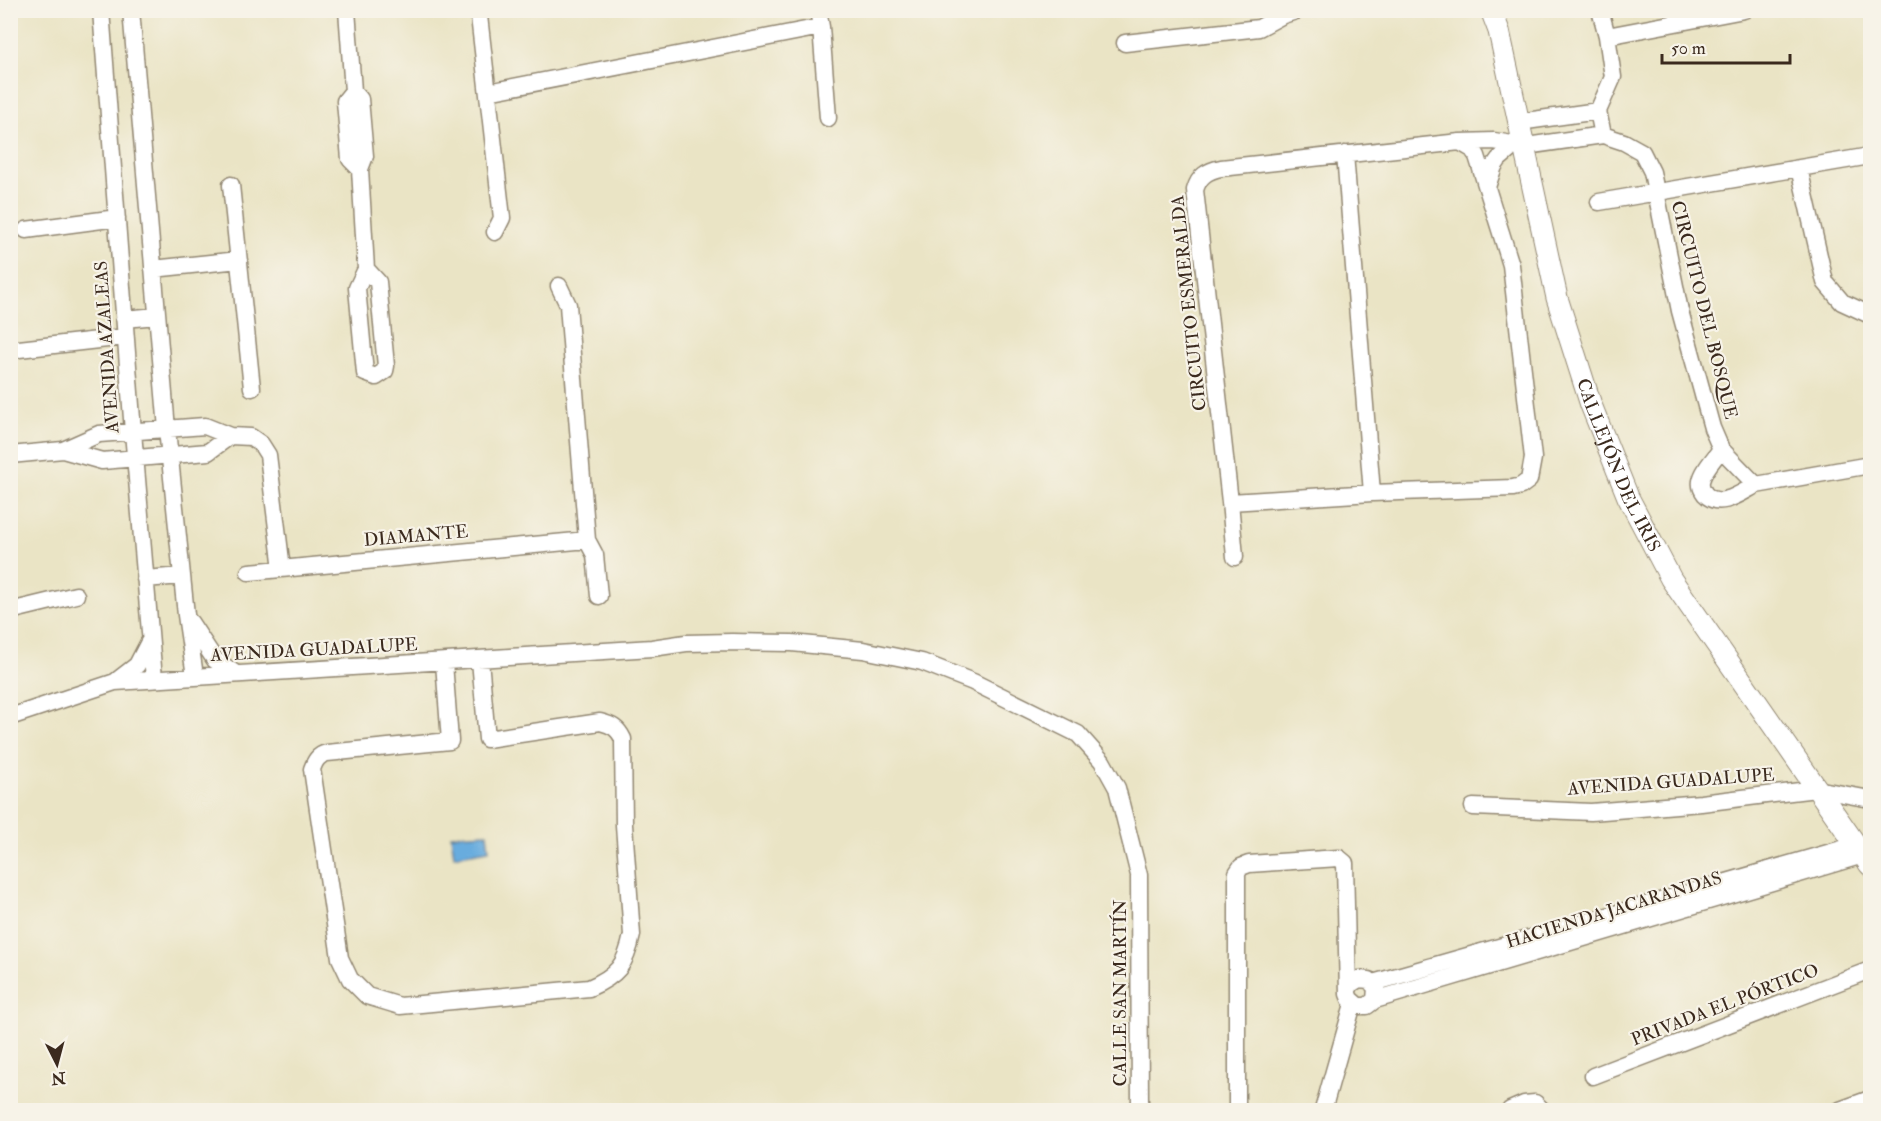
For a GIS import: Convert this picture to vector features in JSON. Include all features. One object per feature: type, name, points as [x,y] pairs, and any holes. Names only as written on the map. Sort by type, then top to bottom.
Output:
[{"type":"street","name":"AVENIDA AZALEAS","points":[[101,10],[132,432],[154,679]]},
{"type":"street","points":[[131,10],[167,429],[186,615],[195,676]]},
{"type":"street","points":[[347,10],[353,91],[345,101],[350,159],[360,169],[366,269],[357,288],[365,373],[376,377],[385,371],[386,366],[378,282],[366,269]]},
{"type":"street","points":[[1125,43],[1259,28],[1283,15],[1299,10]]},
{"type":"street","name":"CALLEJÓN DEL IRIS","points":[[1491,10],[1499,31],[1557,298],[1591,405],[1628,497],[1671,579],[1863,855]]},
{"type":"street","points":[[1600,10],[1607,36],[1613,77],[1598,111],[1603,135]]},
{"type":"street","points":[[1607,36],[1744,10]]},
{"type":"street","points":[[479,16],[502,218],[495,232]]},
{"type":"street","points":[[488,92],[820,19],[828,118]]},
{"type":"street","points":[[1519,122],[1598,111]]},
{"type":"street","points":[[1487,187],[1490,172],[1499,159],[1512,148],[1603,135],[1624,142],[1642,152],[1652,172],[1656,192]]},
{"type":"street","name":"CIRCUITO ESMERALDA","points":[[1235,557],[1195,190],[1197,182],[1211,170],[1221,168],[1345,154],[1460,142],[1494,141],[1524,146]]},
{"type":"street","points":[[1230,501],[1513,488],[1529,480],[1533,458],[1511,265],[1477,156],[1472,149],[1460,142]]},
{"type":"street","points":[[1345,154],[1372,493]]},
{"type":"street","name":"CIRCUITO DEL BOSQUE","points":[[1599,202],[1870,156]]},
{"type":"street","points":[[1799,168],[1825,282],[1842,302],[1870,314]]},
{"type":"street","points":[[231,185],[252,388]]},
{"type":"street","name":"CIRCUITO DEL BOSQUE","points":[[1656,192],[1680,311],[1712,428],[1720,449],[1756,485]]},
{"type":"street","points":[[27,230],[117,218]]},
{"type":"street","points":[[153,269],[239,260]]},
{"type":"street","points":[[559,286],[568,305],[587,540],[595,555],[599,596]]},
{"type":"street","points":[[124,319],[157,316]]},
{"type":"street","points":[[10,350],[125,337]]},
{"type":"street","points":[[10,455],[63,450],[99,434],[205,426],[230,436],[251,437],[261,444],[268,455],[282,569]]},
{"type":"street","points":[[63,450],[102,461],[208,452],[230,436]]},
{"type":"street","points":[[1720,449],[1702,477],[1701,483],[1701,488],[1708,497],[1718,500],[1727,500],[1756,485],[1870,465]]},
{"type":"street","name":"DIAMANTE","points":[[249,572],[587,540]]},
{"type":"street","points":[[144,579],[182,576]]},
{"type":"street","points":[[10,611],[76,595]]},
{"type":"street","points":[[186,615],[215,660],[236,674]]},
{"type":"street","points":[[115,682],[137,665],[150,642]]},
{"type":"street","name":"CALLE SAN MARTÍN","points":[[625,650],[686,643],[792,643],[863,650],[922,662],[974,682],[1078,734],[1102,761],[1117,788],[1139,875],[1140,1110]]},
{"type":"street","name":"AVENIDA GUADALUPE","points":[[10,717],[115,682],[625,650]]},
{"type":"street","points":[[444,663],[450,741],[327,753],[317,758],[312,769],[340,958],[350,979],[367,996],[400,1005],[590,988],[606,981],[621,968],[629,953],[632,935],[624,825],[624,748],[619,730],[600,722],[487,739],[480,660]]},
{"type":"street","name":"AVENIDA GUADALUPE","points":[[1473,807],[1592,812],[1701,803],[1816,789],[1870,799]]},
{"type":"street","name":"HACIENDA JACARANDAS","points":[[1374,992],[1801,868],[1863,855]]},
{"type":"street","points":[[1236,1110],[1237,873],[1241,867],[1249,864],[1339,858],[1345,862],[1347,871],[1351,996],[1358,1006],[1367,1006],[1374,992],[1369,980],[1359,979],[1351,984],[1351,996],[1323,1110]]},
{"type":"street","name":"PRIVADA EL PÓRTICO","points":[[1593,1077],[1870,970]]},
{"type":"street","points":[[1840,1110],[1870,1099]]},
{"type":"street","points":[[1510,1110],[1535,1103],[1542,1110]]},
{"type":"water","points":[[487,833],[489,850],[454,856],[451,835]]}]
